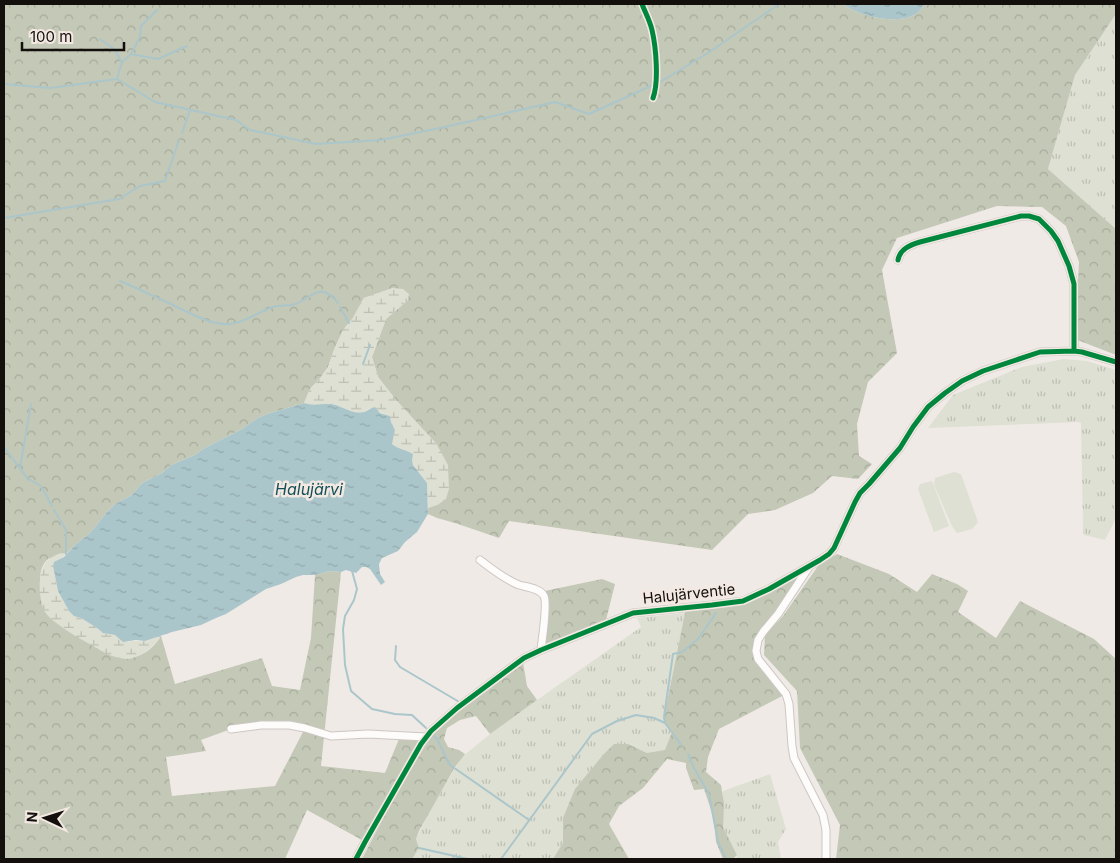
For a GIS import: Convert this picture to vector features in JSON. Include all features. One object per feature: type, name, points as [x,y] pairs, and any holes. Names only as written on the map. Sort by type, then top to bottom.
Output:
[{"type":"street","points":[[642,4],[652,30],[656,57],[653,98]]},
{"type":"street","points":[[898,260],[899,255],[908,246],[920,242],[1021,216],[1039,219],[1058,241],[1069,266],[1074,284],[1074,351]]},
{"type":"street","name":"Halujärventie","points":[[356,859],[431,731],[457,708],[524,658],[633,613],[743,601],[769,589],[828,554],[834,548],[854,502],[860,493],[900,448],[928,408],[962,381],[983,371],[1040,352],[1082,352],[1116,362]]},
{"type":"street","points":[[480,560],[511,581],[540,592],[544,596],[541,650]]},
{"type":"street","points":[[810,565],[778,614],[763,632],[758,640],[756,651],[758,659],[786,694],[789,704],[794,758],[822,815],[826,830],[826,859]]},
{"type":"street","points":[[230,729],[261,725],[289,725],[331,736],[368,734],[426,737]]},
{"type":"green space","points":[[4,4],[843,4],[858,12],[877,18],[897,19],[916,14],[925,4],[1116,4],[1116,14],[1075,75],[1048,169],[1116,229],[1116,355],[1075,339],[1079,262],[1066,226],[1042,207],[997,206],[897,238],[882,270],[897,353],[868,382],[857,424],[859,456],[872,464],[858,479],[832,476],[813,493],[775,510],[748,514],[712,550],[509,521],[499,538],[428,514],[428,508],[439,504],[415,421],[378,377],[372,357],[386,319],[408,300],[393,288],[364,298],[353,318],[343,330],[328,367],[310,389],[304,403],[256,419],[242,429],[195,455],[171,465],[162,473],[142,483],[132,495],[115,504],[90,533],[66,554],[60,554],[47,560],[43,565],[40,578],[45,611],[119,657],[126,658],[143,654],[161,636],[175,684],[262,658],[272,686],[300,690],[311,638],[315,575],[330,571],[341,572],[321,766],[385,773],[399,739],[420,740],[362,840],[307,810],[285,859],[4,859]],"holes":[[[289,725],[305,728],[275,786],[172,796],[166,757],[206,751],[201,740],[231,729]]]},
{"type":"green space","points":[[1116,14],[1116,229],[1048,169],[1075,75]]},
{"type":"green space","points":[[393,288],[403,289],[409,294],[408,300],[386,319],[372,357],[378,377],[396,400],[436,443],[448,465],[449,489],[446,499],[428,508],[427,483],[413,465],[407,451],[392,444],[395,430],[390,416],[370,408],[366,411],[357,412],[332,404],[310,405],[304,403],[310,389],[328,367],[343,330],[353,318],[364,298]]},
{"type":"green space","points":[[1064,359],[1087,361],[1116,370],[1116,518],[1105,540],[1084,535],[1081,423],[928,428],[953,395],[1022,367]]},
{"type":"green space","points":[[954,472],[961,474],[978,522],[972,529],[957,533],[934,485],[935,478]]},
{"type":"green space","points":[[932,481],[949,526],[934,532],[918,489],[920,484]]},
{"type":"green space","points":[[61,553],[66,554],[53,566],[58,591],[69,611],[103,633],[115,635],[128,642],[145,641],[161,636],[155,644],[134,658],[116,657],[109,655],[75,635],[50,617],[45,612],[42,604],[40,578],[46,562]]},
{"type":"green space","points":[[837,554],[889,574],[917,592],[932,574],[957,584],[968,591],[958,612],[996,638],[1020,601],[1094,639],[1116,659],[1116,859],[836,859],[840,825],[800,748],[797,691],[764,655],[765,635],[783,616],[818,566]]},
{"type":"green space","points":[[810,565],[763,632],[756,651],[786,694],[719,729],[708,757],[706,772],[721,785],[724,803],[723,827],[737,855],[733,859],[723,859],[716,842],[714,819],[704,789],[694,790],[686,763],[667,759],[643,788],[619,806],[609,824],[629,859],[553,859],[563,843],[563,818],[575,789],[614,744],[628,744],[647,753],[665,750],[672,732],[665,723],[664,717],[686,608],[743,601]]},
{"type":"green space","points":[[602,579],[615,584],[605,624],[541,650],[545,605],[540,592]]},
{"type":"green space","points":[[685,613],[664,717],[665,723],[672,732],[665,751],[647,753],[628,744],[563,818],[563,843],[554,859],[412,859],[419,848],[416,839],[432,807],[462,757],[500,726],[641,627],[637,618]]},
{"type":"green space","points":[[523,662],[527,686],[537,700],[490,734],[476,716],[460,720],[447,728],[444,739],[448,747],[465,754],[455,767],[419,831],[416,839],[419,848],[412,859],[362,859],[398,790],[430,738],[452,716]]},
{"type":"green space","points":[[770,774],[786,829],[778,842],[781,859],[736,859],[737,855],[723,827],[723,791]]},
{"type":"water","points":[[843,4],[925,4],[916,14],[906,18],[888,19],[877,18],[858,12]]},
{"type":"water","name":"Halujärvi","points":[[304,403],[313,405],[332,404],[354,412],[365,412],[375,407],[380,413],[390,416],[395,430],[392,444],[413,454],[413,465],[427,483],[428,514],[417,532],[398,551],[382,558],[379,564],[380,574],[385,582],[381,585],[370,569],[366,567],[362,567],[356,573],[346,570],[303,575],[266,589],[226,614],[201,625],[145,641],[123,642],[115,635],[103,633],[69,611],[58,591],[53,566],[54,562],[64,557],[90,533],[115,504],[132,495],[142,483],[162,473],[171,465],[195,455],[256,419]]},
{"type":"waterway","points":[[660,82],[708,53],[779,4]]},
{"type":"waterway","points":[[117,79],[122,62],[131,54],[140,37],[141,26],[157,10]]},
{"type":"waterway","points":[[100,39],[114,49],[122,62]]},
{"type":"waterway","points":[[131,54],[158,59],[187,46]]},
{"type":"waterway","points":[[4,84],[50,88],[117,79],[155,102],[236,120],[250,130],[316,144],[381,140],[555,102],[589,114],[653,85]]},
{"type":"waterway","points":[[182,133],[190,110]]},
{"type":"waterway","points":[[4,218],[119,199],[140,186],[165,181],[179,140]]},
{"type":"waterway","points":[[120,281],[199,317],[223,324],[241,321],[273,307],[292,305],[320,292],[325,292],[338,303]]},
{"type":"waterway","points":[[340,307],[349,323]]},
{"type":"waterway","points":[[363,364],[370,345]]},
{"type":"waterway","points":[[20,468],[31,404]]},
{"type":"waterway","points":[[4,447],[27,478],[41,486],[52,506]]},
{"type":"waterway","points":[[54,510],[66,530],[66,554]]},
{"type":"waterway","points":[[352,571],[357,589],[354,600],[345,616],[343,629],[345,665],[351,691],[372,709],[395,714],[412,715],[426,728]]},
{"type":"waterway","points":[[665,723],[664,717],[673,654],[682,652],[698,639],[716,613]]},
{"type":"waterway","points":[[396,646],[395,660],[400,667],[461,703]]},
{"type":"waterway","points":[[501,859],[592,734],[617,721],[636,715],[654,718],[665,723],[682,746]]},
{"type":"waterway","points":[[434,736],[450,765],[529,820]]},
{"type":"waterway","points":[[688,754],[709,794],[718,842],[726,859]]},
{"type":"waterway","points":[[419,848],[468,859]]},
{"type":"cycle path","points":[[642,4],[651,27],[655,46],[656,74],[653,98]]},
{"type":"cycle path","points":[[898,260],[903,250],[920,242],[1021,216],[1039,219],[1058,241],[1069,266],[1074,284],[1074,351]]},
{"type":"cycle path","points":[[356,859],[421,744],[431,731],[457,708],[524,658],[633,613],[743,601],[769,589],[820,560],[834,548],[860,493],[900,448],[928,407],[962,381],[983,371],[1040,352],[1082,352],[1116,362]]}]
